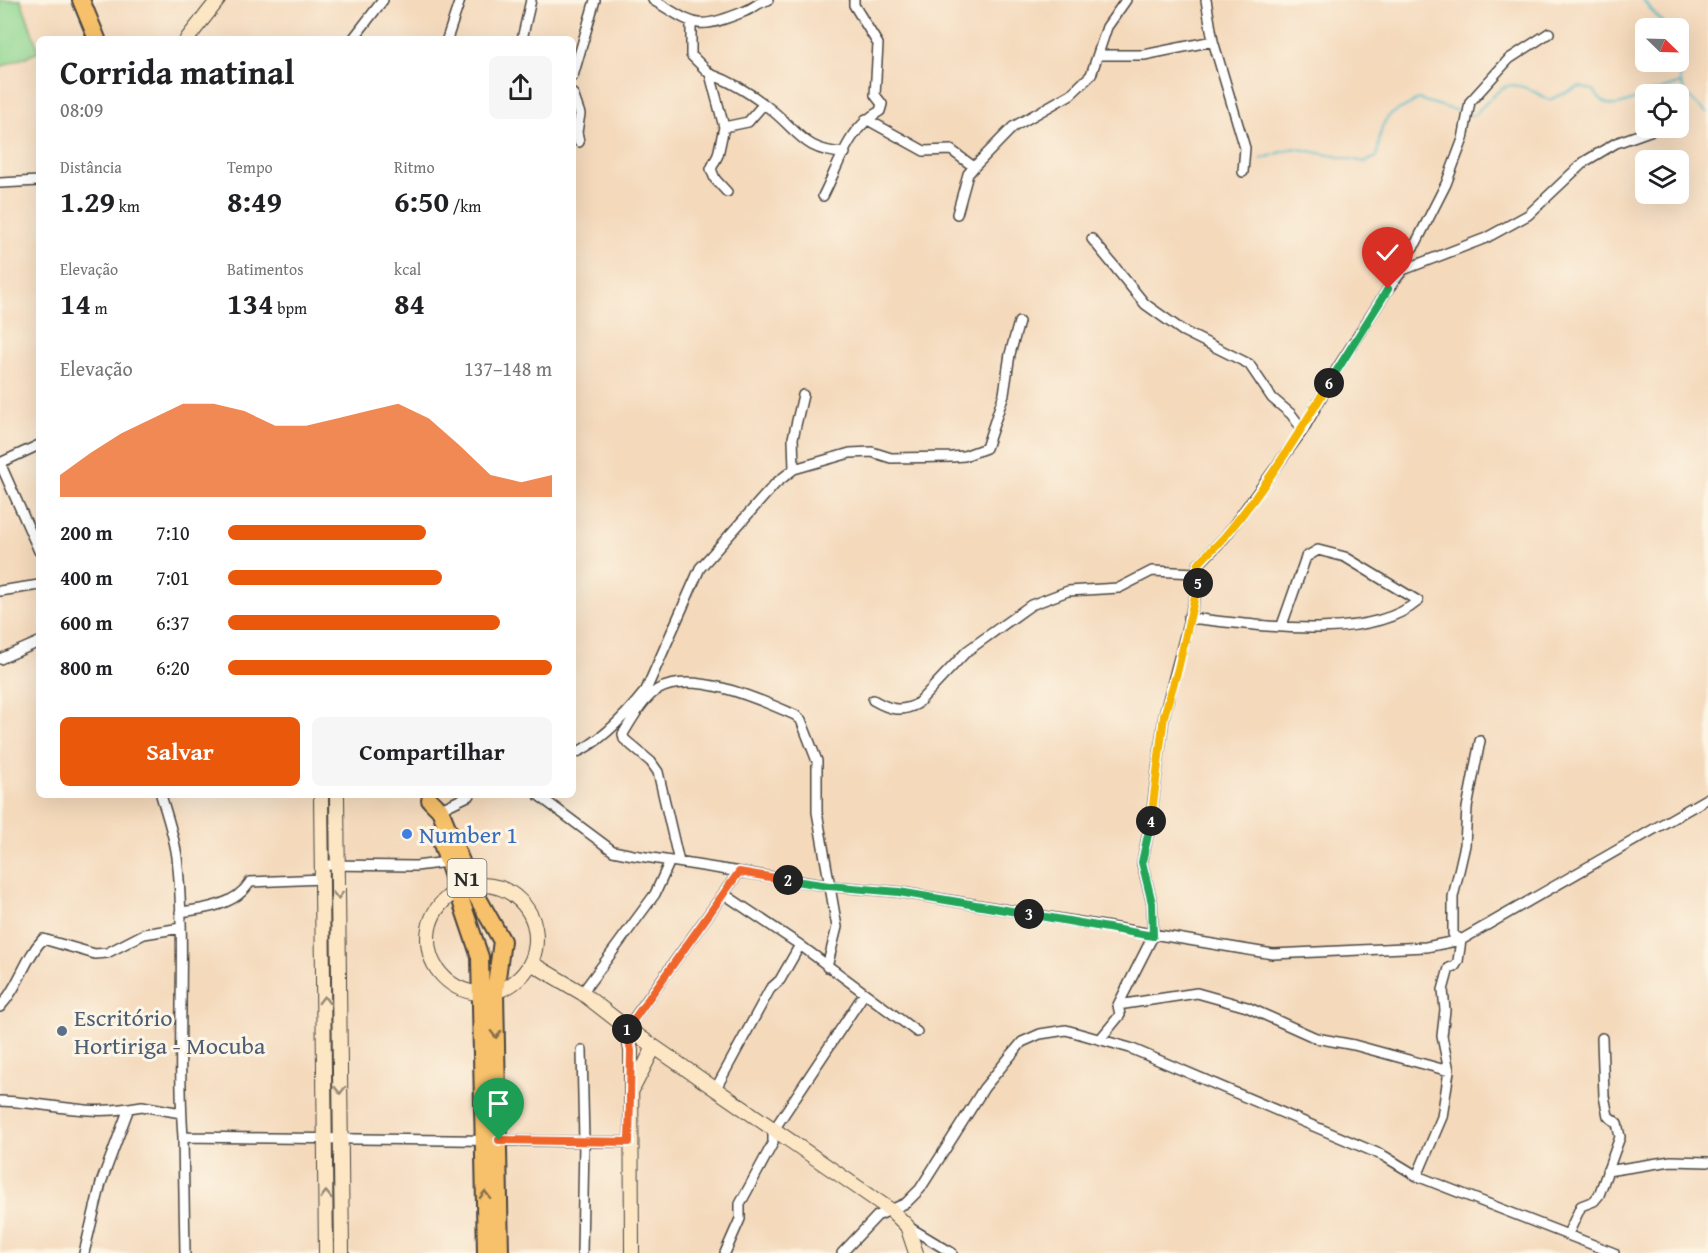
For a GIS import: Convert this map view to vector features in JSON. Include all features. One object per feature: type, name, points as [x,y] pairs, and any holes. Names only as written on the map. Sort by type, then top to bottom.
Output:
[{"type":"highway","points":[[81,0],[96,36]]},
{"type":"highway","name":"N1","points":[[433,804],[447,862],[464,889],[496,926],[502,941],[501,955],[489,992]]},
{"type":"highway","name":"N1","points":[[433,804],[464,889],[472,932],[489,992],[491,1140],[486,1253]]},
{"type":"highway","name":"N1","points":[[472,932],[496,926]]},
{"type":"highway","points":[[480,957],[501,955]]},
{"type":"highway","name":"N1","points":[[491,1140],[500,1253]]},
{"type":"street","points":[[189,36],[218,0]]},
{"type":"street","points":[[355,36],[383,0]]},
{"type":"street","points":[[448,36],[460,0]]},
{"type":"street","points":[[523,36],[531,0]]},
{"type":"street","points":[[576,66],[595,0]]},
{"type":"street","points":[[653,0],[680,18],[707,25],[723,21],[764,1]]},
{"type":"street","points":[[823,196],[845,153],[852,133],[866,118],[880,111],[882,104],[875,95],[878,44],[854,5],[854,0]]},
{"type":"street","points":[[957,214],[968,174],[974,167],[1013,127],[1075,91],[1091,75],[1100,55],[1107,27],[1126,0]]},
{"type":"street","points":[[1206,0],[1213,41],[1245,148],[1243,172]]},
{"type":"street","points":[[691,22],[690,54],[710,74],[734,83],[762,106],[772,111],[807,144],[823,151],[845,153]]},
{"type":"street","points":[[1403,270],[1403,260],[1416,243],[1446,184],[1463,139],[1470,102],[1509,59],[1549,33]]},
{"type":"street","points":[[1100,55],[1144,55],[1213,41]]},
{"type":"street","points":[[710,74],[724,127],[718,155],[711,169],[715,179],[727,192]]},
{"type":"street","points":[[724,127],[748,122],[762,106]]},
{"type":"street","points":[[576,107],[580,118],[577,132],[579,142]]},
{"type":"street","points":[[866,118],[924,151],[951,150],[974,167]]},
{"type":"street","points":[[1101,1038],[1120,1015],[1118,1005],[1151,945],[1153,936],[1152,903],[1142,862],[1151,819],[1164,716],[1198,585],[1196,573],[1202,560],[1225,537],[1303,430],[1338,367],[1388,289],[1403,270],[1486,238],[1528,215],[1584,162],[1616,143],[1635,136]]},
{"type":"street","points":[[0,183],[36,182]]},
{"type":"street","points":[[1092,239],[1145,304],[1183,331],[1249,364],[1272,398],[1291,414],[1303,430]]},
{"type":"street","points":[[576,752],[600,738],[636,703],[646,690],[690,585],[700,568],[776,483],[794,469],[850,453],[872,452],[891,458],[952,457],[964,456],[986,448],[1004,394],[1018,322]]},
{"type":"street","points":[[794,469],[793,438],[803,395]]},
{"type":"street","points":[[36,446],[0,463],[36,544]]},
{"type":"street","points":[[1188,618],[1282,625],[1349,628],[1401,613],[1418,601],[1345,557],[1318,550],[1306,557],[1282,625]]},
{"type":"street","points":[[873,700],[889,709],[907,710],[918,704],[968,651],[1031,605],[1068,591],[1119,588],[1139,575],[1152,571],[1196,573]]},
{"type":"street","points":[[0,591],[36,585]]},
{"type":"street","points":[[0,659],[36,643]]},
{"type":"street","points":[[582,993],[655,894],[674,862],[658,772],[651,762],[629,744],[623,734],[644,703],[658,690],[694,685],[723,687],[786,711],[801,720],[817,761],[817,812],[837,927],[827,967]]},
{"type":"street","points":[[1461,940],[1453,934],[1451,914],[1459,864],[1465,845],[1467,808],[1480,741]]},
{"type":"street","points":[[162,798],[175,848],[181,928],[181,1113],[185,1253]]},
{"type":"street","points":[[321,798],[328,870],[339,946],[342,1253]]},
{"type":"street","points":[[326,1253],[324,946],[328,870],[336,820],[337,798]]},
{"type":"street","points":[[433,804],[458,798]]},
{"type":"street","points":[[542,798],[601,839],[613,851],[829,886],[899,892],[1153,936],[1290,955],[1426,947],[1461,940],[1708,798]]},
{"type":"street","points":[[322,820],[336,820]]},
{"type":"street","points":[[180,912],[224,904],[246,888],[250,882],[328,870],[447,862]]},
{"type":"street","points":[[632,1253],[629,1142],[631,1051],[627,1029],[739,872]]},
{"type":"street","points":[[498,888],[512,894],[523,904],[536,933],[531,963],[518,980],[489,992],[453,986],[436,968],[430,957],[428,939],[431,921],[445,900],[464,889],[498,888]]},
{"type":"street","points":[[724,894],[800,945],[917,1032]]},
{"type":"street","points":[[0,1007],[17,984],[30,954],[43,939],[95,954],[107,953],[144,934],[181,928]]},
{"type":"street","points":[[1417,1176],[1442,1117],[1449,1071],[1442,1036],[1445,1010],[1443,990],[1449,968],[1458,961],[1461,940]]},
{"type":"street","points":[[715,1090],[770,989],[780,980],[800,945]]},
{"type":"street","points":[[324,946],[339,946]]},
{"type":"street","points":[[531,963],[582,993],[627,1029],[892,1211],[907,1226],[952,1253]]},
{"type":"street","points":[[1118,1005],[1197,993],[1247,1007],[1316,1038],[1354,1045],[1449,1071]]},
{"type":"street","points":[[725,1253],[740,1219],[740,1204],[772,1143],[773,1131],[864,994]]},
{"type":"street","points":[[842,1253],[877,1216],[906,1203],[920,1189],[984,1088],[1023,1042],[1040,1034],[1066,1030],[1130,1047],[1361,1146],[1417,1176],[1614,1253]]},
{"type":"street","points":[[1568,1234],[1581,1206],[1594,1201],[1599,1195],[1620,1137],[1617,1123],[1608,1116],[1604,1096],[1602,1038]]},
{"type":"street","points":[[324,1046],[340,1044]]},
{"type":"street","points":[[630,1094],[654,1047]]},
{"type":"street","points":[[582,1050],[584,1142],[582,1253]]},
{"type":"street","points":[[0,1101],[53,1105],[85,1112],[142,1106],[181,1113]]},
{"type":"street","points":[[84,1253],[101,1183],[129,1108]]},
{"type":"street","points":[[183,1137],[629,1142]]},
{"type":"street","points":[[1607,1171],[1671,1161],[1708,1162]]},
{"type":"street","points":[[907,1226],[915,1253]]},
{"type":"green space","points":[[0,0],[21,0],[36,43],[36,53],[0,67]]},
{"type":"waterway","points":[[1643,0],[1658,18]]},
{"type":"waterway","points":[[1680,72],[1683,88],[1692,100],[1708,113]]},
{"type":"waterway","points":[[1469,115],[1473,116],[1500,90],[1514,85],[1549,100],[1579,87],[1593,90],[1599,98],[1611,105],[1635,99]]},
{"type":"waterway","points":[[1261,159],[1294,148],[1365,162],[1377,157],[1381,130],[1389,116],[1418,99],[1464,113]]},
{"type":"place","name":"Number 1","points":[[407,834]]},
{"type":"place","name":"Escritório Hortiriga - Mocuba","points":[[62,1031]]},
{"type":"route","points":[[499,1140],[629,1142],[631,1051],[627,1029],[739,872],[829,886],[899,892],[1153,936],[1152,903],[1142,862],[1151,819],[1164,716],[1198,585],[1196,573],[1198,565],[1225,537],[1303,430],[1328,384],[1388,289]]}]
